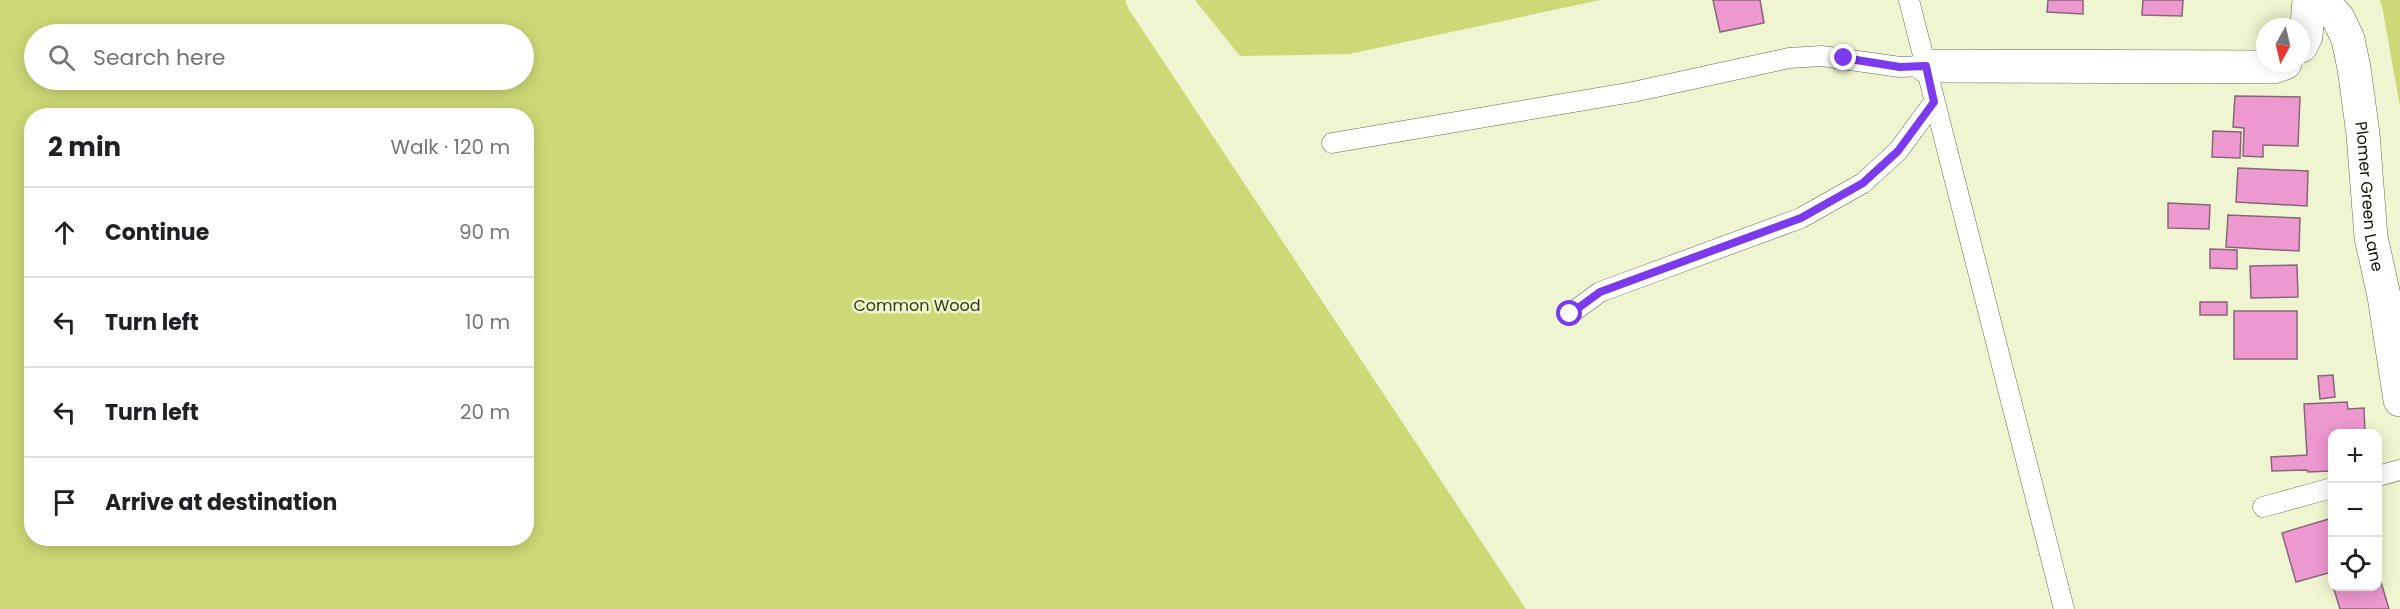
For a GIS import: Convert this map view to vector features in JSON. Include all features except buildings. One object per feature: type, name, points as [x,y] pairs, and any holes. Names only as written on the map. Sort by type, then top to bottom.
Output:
[{"type":"street","points":[[2308,18],[2309,0]]},
{"type":"street","name":"Plomer Green Lane","points":[[2321,0],[2338,18],[2348,39],[2354,68],[2363,134],[2371,237],[2384,296],[2400,400]]},
{"type":"street","points":[[1926,66],[2256,67]]},
{"type":"lane","points":[[1909,0],[2064,609]]},
{"type":"lane","points":[[1332,143],[1633,92],[1789,58],[1822,56],[1900,67],[1926,66]]},
{"type":"lane","points":[[1570,314],[1600,292],[1801,218],[1863,183],[1898,151],[1934,102]]},
{"type":"lane","points":[[2382,475],[2400,470]]},
{"type":"lane","points":[[2263,507],[2328,489]]},
{"type":"green space","name":"Common Wood","points":[[0,0],[1125,0],[1128,8],[1526,609],[0,609]]},
{"type":"green space","points":[[1195,0],[1600,0],[1349,54],[1240,56]]},
{"type":"green space","points":[[2380,0],[2400,0],[2400,107],[2383,11]]},
{"type":"route","points":[[1570,314],[1600,292],[1801,218],[1863,183],[1898,151],[1934,102],[1926,66],[1900,67],[1844,58]]}]
